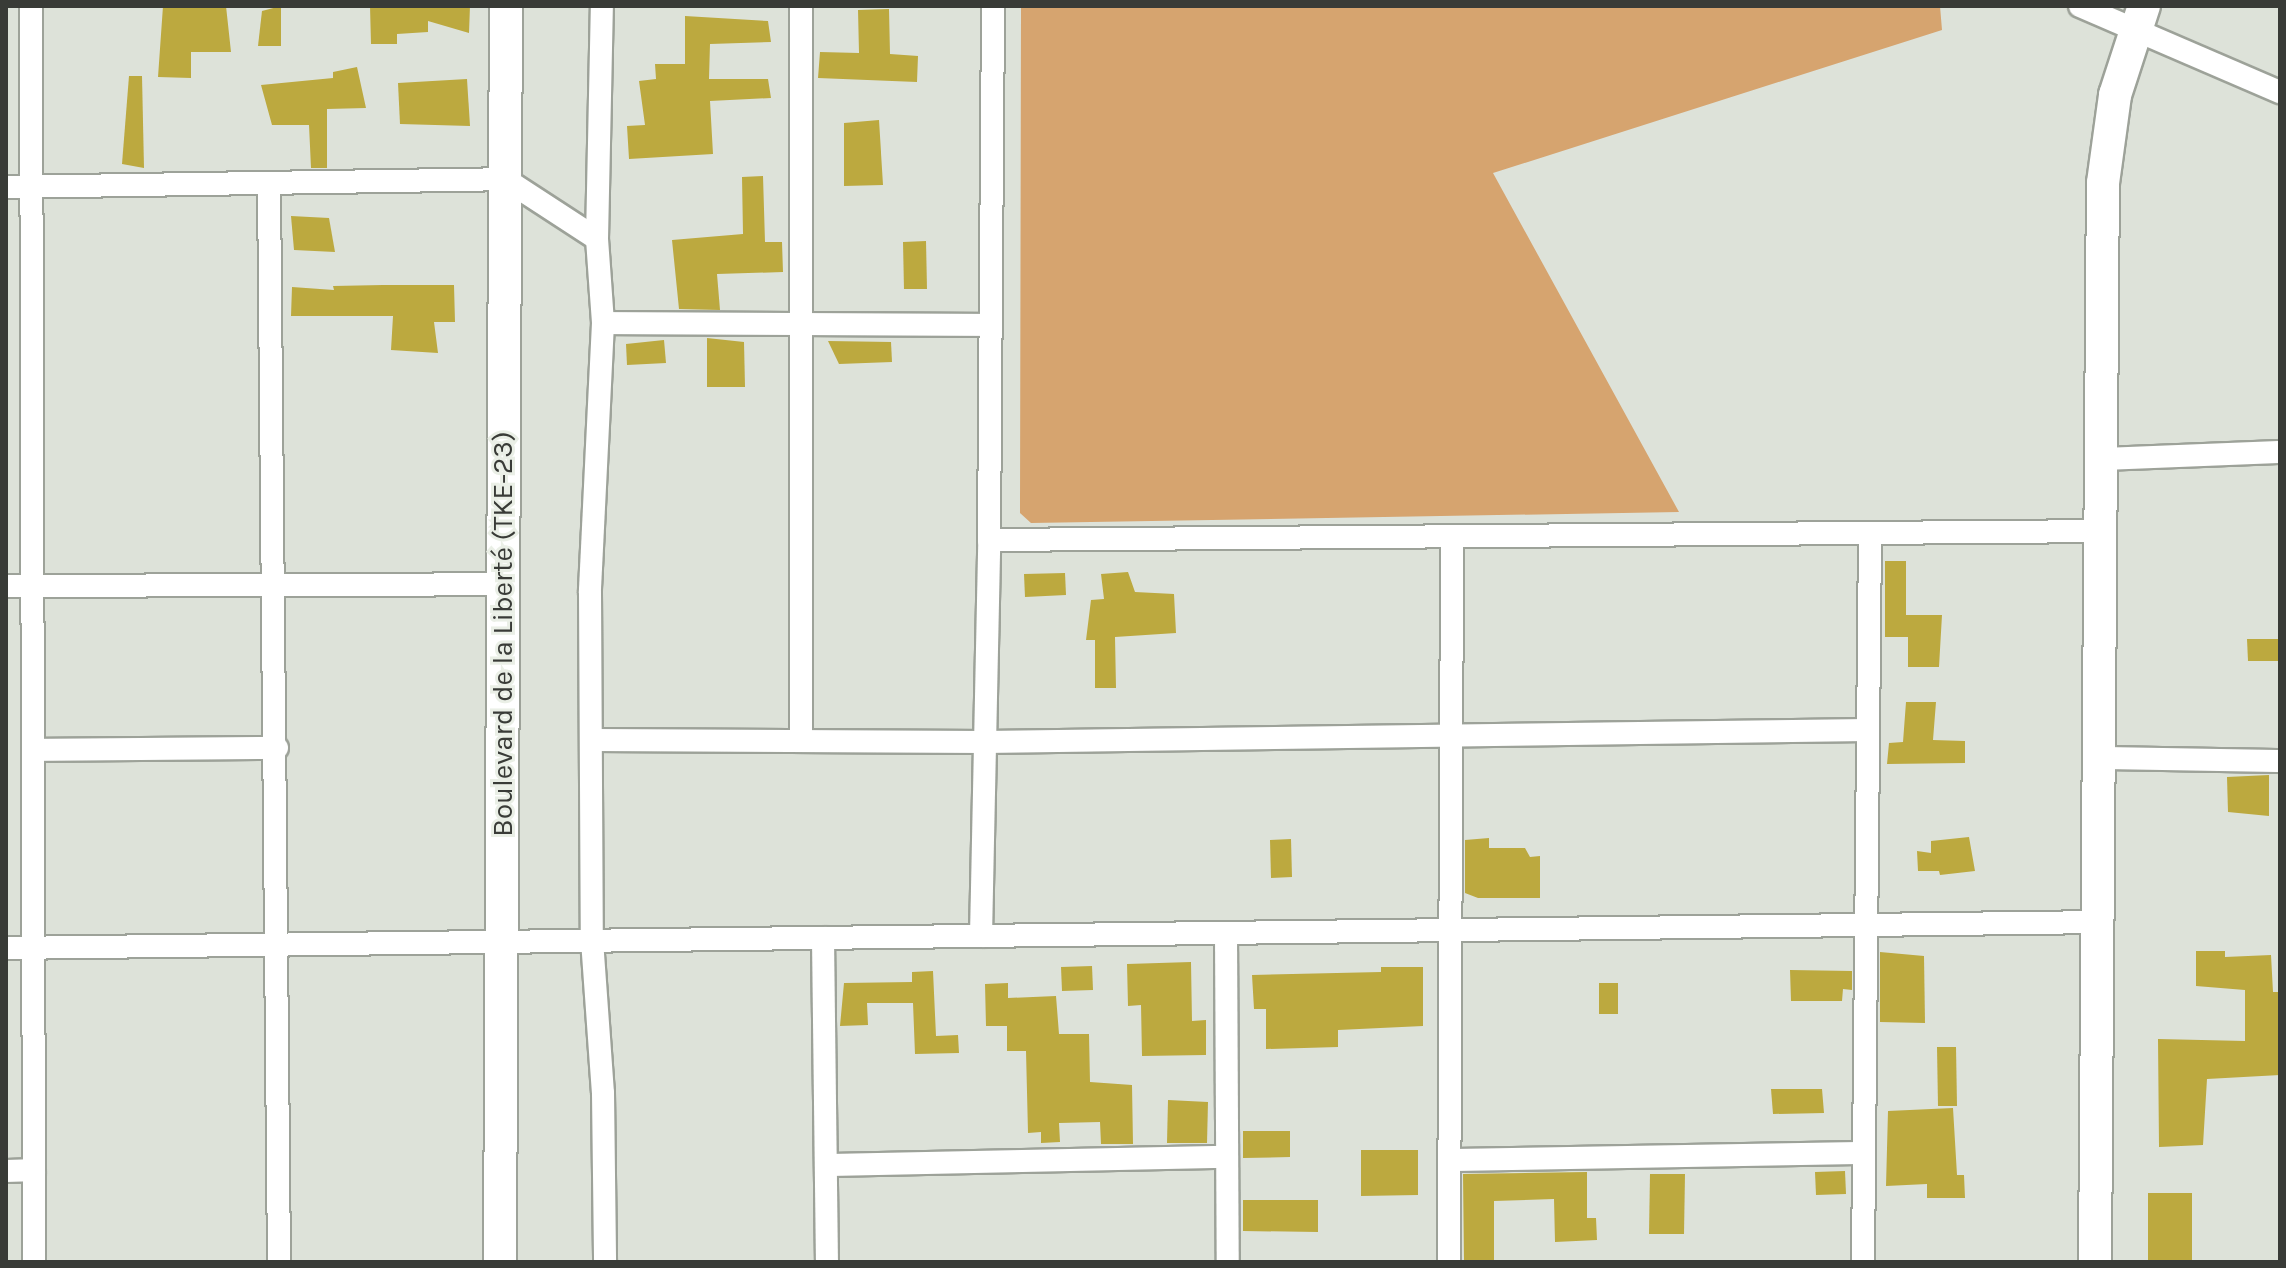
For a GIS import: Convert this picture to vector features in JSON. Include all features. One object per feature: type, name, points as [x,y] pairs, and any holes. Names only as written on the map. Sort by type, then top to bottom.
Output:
[{"type":"street","points":[[31,6],[34,1262]]},
{"type":"street","name":"Boulevard de la Liberté (TKE-23)","points":[[500,1262],[506,6]]},
{"type":"street","points":[[602,6],[597,239],[603,323],[593,478],[592,940],[604,1108],[605,1262]]},
{"type":"street","points":[[801,6],[801,740]]},
{"type":"street","points":[[981,936],[989,540],[993,6]]},
{"type":"street","points":[[2080,6],[2140,17],[2280,92]]},
{"type":"street","points":[[2095,1262],[2102,758],[2103,183],[2115,95],[2140,17]]},
{"type":"street","points":[[6,187],[505,179],[597,239]]},
{"type":"street","points":[[269,184],[279,945],[279,1262]]},
{"type":"street","points":[[603,323],[991,325]]},
{"type":"street","points":[[2102,459],[2280,452]]},
{"type":"street","points":[[989,540],[2101,531]]},
{"type":"street","points":[[1863,1262],[1870,533]]},
{"type":"street","points":[[1449,1262],[1452,536]]},
{"type":"street","points":[[6,586],[503,584]]},
{"type":"street","points":[[594,740],[985,742],[1868,730]]},
{"type":"street","points":[[34,750],[277,748]]},
{"type":"street","points":[[2102,758],[2280,761]]},
{"type":"street","points":[[6,948],[2100,922]]},
{"type":"street","points":[[1226,933],[1228,1262]]},
{"type":"street","points":[[823,938],[829,1165],[827,1262]]},
{"type":"street","points":[[1451,1160],[1862,1153]]},
{"type":"street","points":[[829,1165],[1227,1157]]},
{"type":"street","points":[[6,1171],[34,1170]]},
{"type":"shaded area","points":[[1021,6],[1940,6],[1942,30],[1493,173],[1679,512],[1031,523],[1020,513]]},
{"type":"building","points":[[163,6],[226,6],[231,52],[191,52],[191,78],[158,77]]},
{"type":"building","points":[[281,6],[281,46],[258,46],[262,11]]},
{"type":"building","points":[[370,6],[470,6],[469,33],[428,21],[428,32],[397,34],[397,44],[371,44]]},
{"type":"building","points":[[889,9],[890,54],[918,56],[917,82],[818,78],[820,52],[859,53],[858,10]]},
{"type":"building","points":[[685,16],[768,21],[771,42],[710,44],[709,79],[768,79],[771,98],[710,101],[713,154],[629,159],[627,126],[645,125],[639,81],[656,79],[655,64],[685,64]]},
{"type":"building","points":[[357,67],[366,108],[327,109],[327,168],[311,168],[309,125],[272,125],[261,85],[333,78],[333,72]]},
{"type":"building","points":[[129,76],[142,76],[144,168],[122,164]]},
{"type":"building","points":[[467,79],[470,126],[400,124],[398,83]]},
{"type":"building","points":[[879,120],[883,185],[844,186],[844,123]]},
{"type":"building","points":[[763,176],[765,242],[782,242],[783,272],[717,274],[720,310],[679,309],[672,240],[743,234],[742,177]]},
{"type":"building","points":[[291,216],[329,218],[335,252],[294,250]]},
{"type":"building","points":[[926,241],[927,289],[904,289],[903,242]]},
{"type":"building","points":[[454,285],[455,322],[434,322],[438,353],[391,350],[393,316],[291,316],[292,287],[334,290],[333,286]]},
{"type":"building","points":[[707,338],[744,342],[745,387],[707,387]]},
{"type":"building","points":[[664,340],[666,363],[627,365],[626,344]]},
{"type":"building","points":[[828,341],[891,342],[892,362],[839,364]]},
{"type":"building","points":[[1885,561],[1906,561],[1906,615],[1942,615],[1939,667],[1908,667],[1908,637],[1885,637]]},
{"type":"building","points":[[1128,572],[1135,592],[1174,594],[1176,633],[1115,637],[1116,688],[1095,688],[1095,640],[1086,640],[1091,600],[1104,599],[1101,574]]},
{"type":"building","points":[[1065,573],[1066,595],[1025,597],[1024,574]]},
{"type":"building","points":[[2247,639],[2280,639],[2280,661],[2248,661]]},
{"type":"building","points":[[1906,702],[1936,702],[1933,740],[1965,741],[1965,763],[1887,764],[1889,743],[1903,742]]},
{"type":"building","points":[[2269,775],[2269,816],[2228,812],[2227,777]]},
{"type":"building","points":[[1969,837],[1975,871],[1940,875],[1939,871],[1918,871],[1917,851],[1931,853],[1931,841]]},
{"type":"building","points":[[1489,838],[1489,848],[1525,848],[1530,857],[1540,856],[1540,898],[1478,898],[1465,893],[1465,840]]},
{"type":"building","points":[[1291,839],[1292,877],[1271,878],[1270,840]]},
{"type":"building","points":[[2196,951],[2225,951],[2225,957],[2271,955],[2273,992],[2280,992],[2280,1075],[2207,1079],[2203,1145],[2159,1147],[2158,1039],[2245,1041],[2245,990],[2196,986]]},
{"type":"building","points":[[1880,952],[1924,956],[1925,1023],[1880,1022]]},
{"type":"building","points":[[1191,962],[1192,1021],[1206,1020],[1206,1055],[1142,1056],[1141,1005],[1128,1006],[1127,964]]},
{"type":"building","points":[[1092,966],[1093,990],[1062,991],[1061,967]]},
{"type":"building","points":[[1381,967],[1423,967],[1423,1026],[1338,1030],[1338,1047],[1266,1049],[1266,1009],[1254,1009],[1252,975],[1381,972]]},
{"type":"building","points":[[1790,970],[1852,971],[1852,990],[1843,989],[1842,1001],[1791,1001]]},
{"type":"building","points":[[933,971],[936,1036],[958,1035],[959,1053],[915,1054],[913,1003],[867,1003],[868,1025],[840,1026],[844,983],[912,982],[912,972]]},
{"type":"building","points":[[1008,983],[1008,998],[1056,996],[1059,1034],[1089,1034],[1090,1082],[1132,1085],[1133,1144],[1101,1144],[1100,1122],[1059,1123],[1060,1142],[1041,1143],[1041,1132],[1028,1133],[1026,1051],[1007,1051],[1007,1026],[986,1026],[985,984]]},
{"type":"building","points":[[1599,983],[1618,983],[1618,1014],[1599,1014]]},
{"type":"building","points":[[1937,1047],[1956,1047],[1957,1106],[1938,1106]]},
{"type":"building","points":[[1771,1089],[1822,1089],[1824,1113],[1773,1114]]},
{"type":"building","points":[[1168,1100],[1208,1102],[1207,1143],[1167,1143]]},
{"type":"building","points":[[1953,1108],[1957,1175],[1964,1175],[1965,1198],[1927,1198],[1927,1184],[1886,1186],[1888,1111]]},
{"type":"building","points":[[1243,1131],[1290,1131],[1290,1157],[1243,1158]]},
{"type":"building","points":[[1361,1150],[1418,1150],[1418,1195],[1361,1196]]},
{"type":"building","points":[[1845,1171],[1846,1194],[1816,1195],[1815,1172]]},
{"type":"building","points":[[1587,1172],[1587,1218],[1596,1218],[1597,1240],[1555,1242],[1554,1199],[1494,1201],[1494,1260],[1464,1260],[1463,1174]]},
{"type":"building","points":[[1650,1174],[1685,1174],[1684,1234],[1649,1234]]},
{"type":"building","points":[[2148,1193],[2192,1193],[2192,1262],[2148,1262]]},
{"type":"building","points":[[1243,1200],[1318,1200],[1318,1232],[1243,1231]]}]
